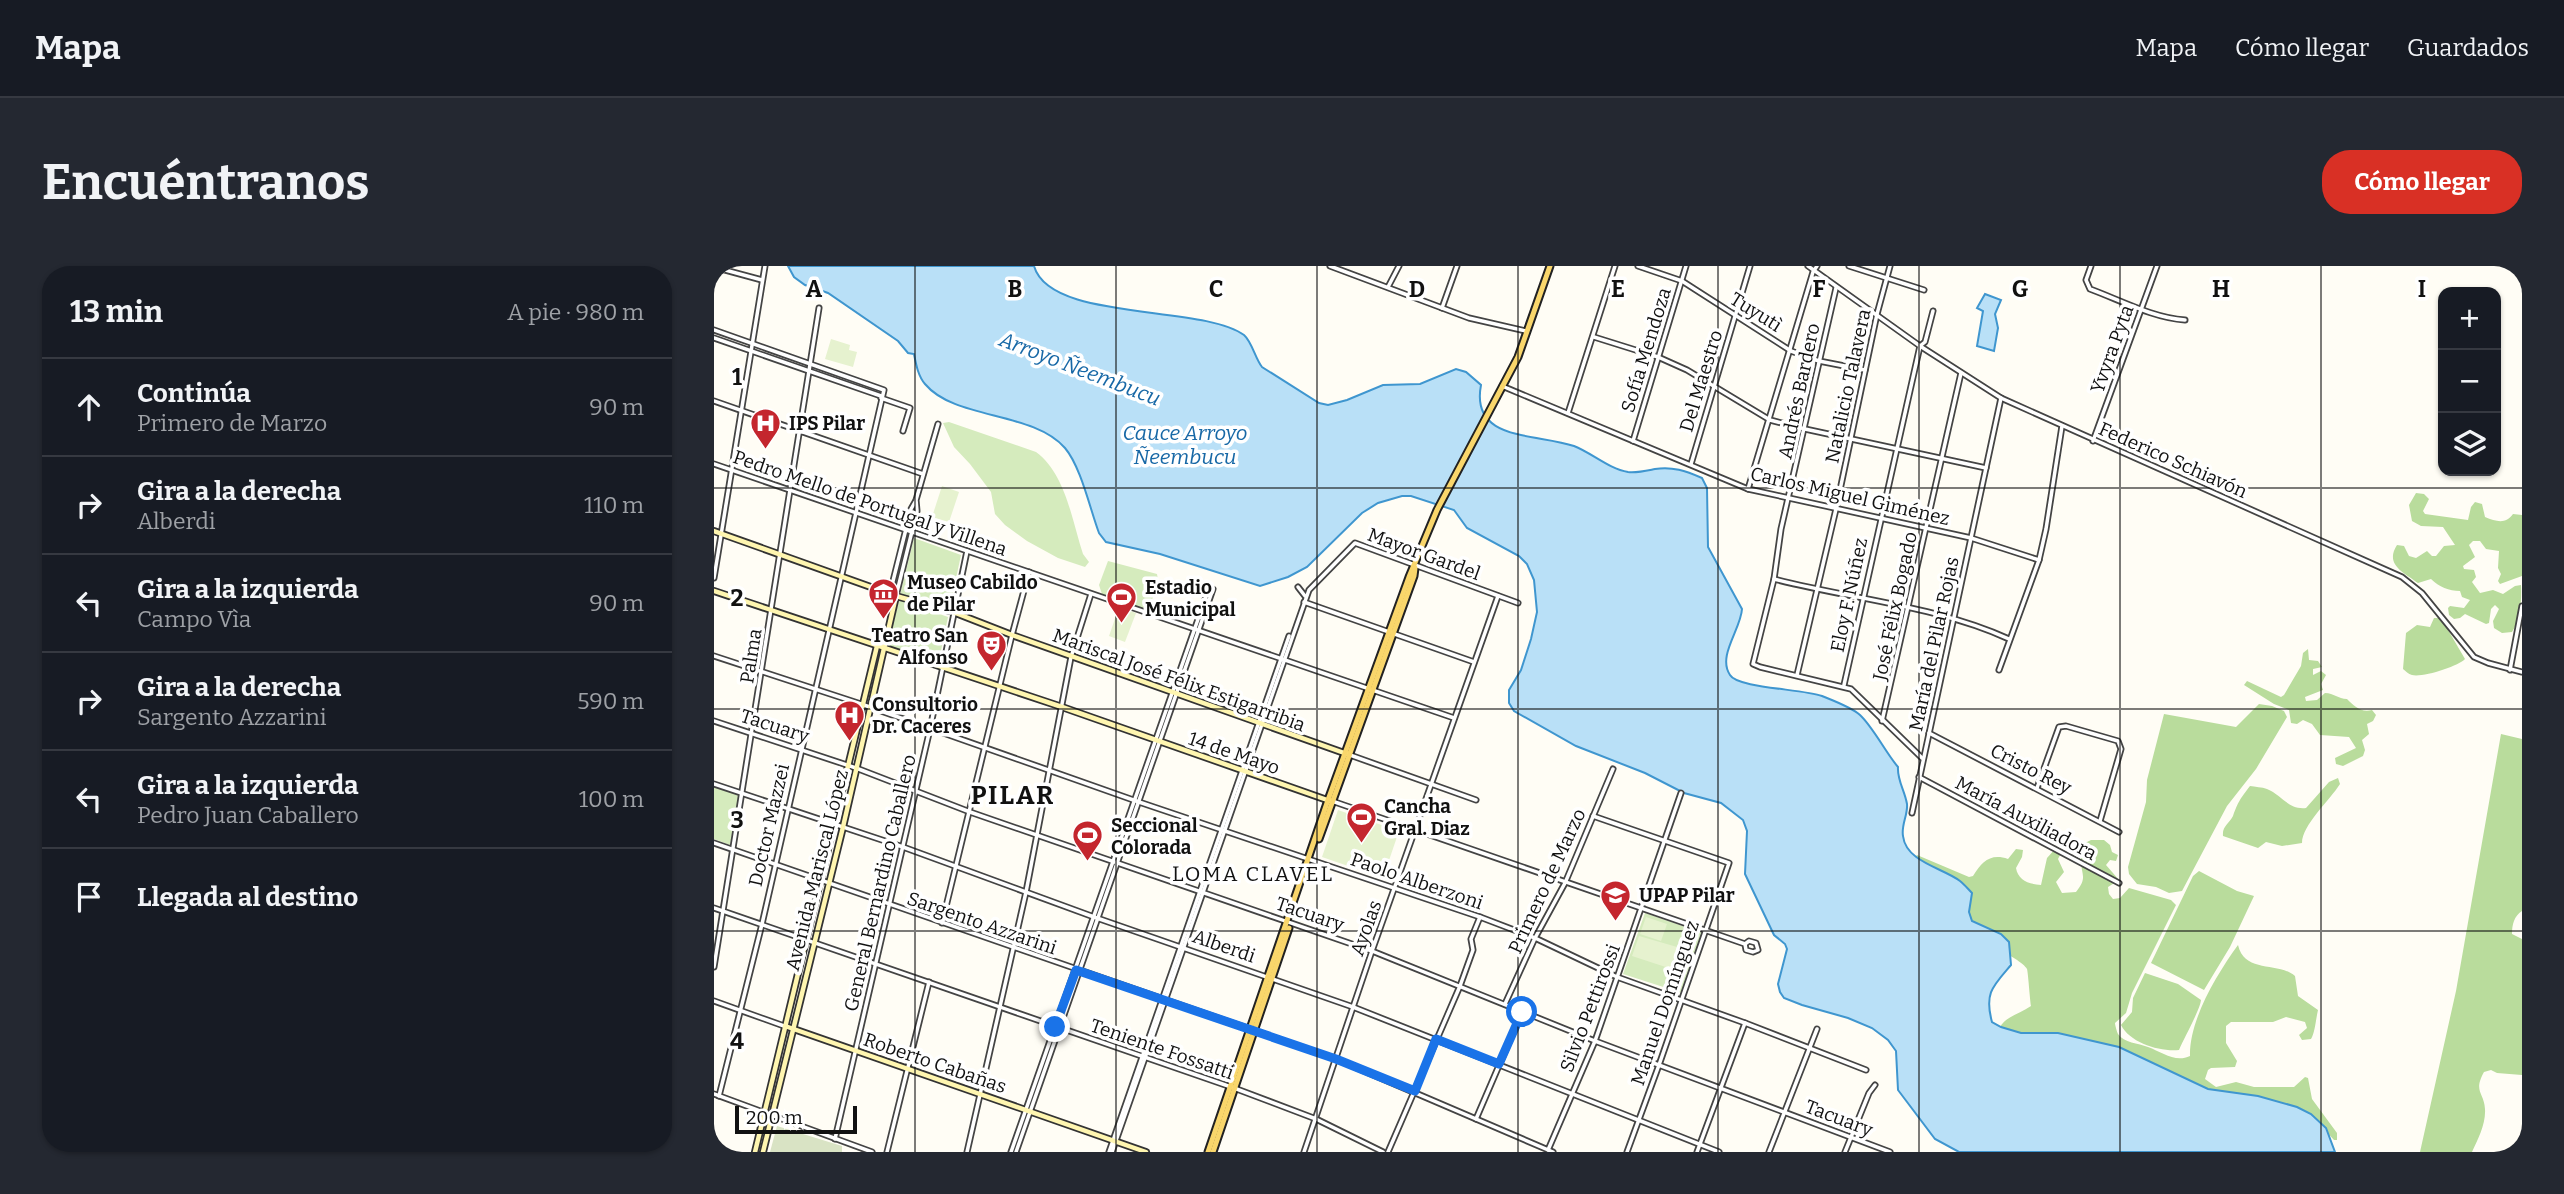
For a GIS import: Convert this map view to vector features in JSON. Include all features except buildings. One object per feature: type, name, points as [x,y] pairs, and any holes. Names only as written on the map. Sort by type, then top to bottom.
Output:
[{"type":"main road","points":[[1208,1152],[1415,565],[1437,510],[1528,332],[1550,266]]},
{"type":"main road","name":"Mariscal José Félix Estigarribia","points":[[714,531],[896,596],[953,612],[1071,657],[1347,754]]},
{"type":"main road","name":"14 de Mayo","points":[[714,591],[1062,707],[1330,801]]},
{"type":"main road","name":"Avenida Mariscal López","points":[[755,1152],[850,765],[896,596]]},
{"type":"main road","name":"Avenida Mariscal López","points":[[763,1152],[843,827],[877,646]]},
{"type":"main road","name":"Roberto Cabañas","points":[[785,1026],[1146,1152]]},
{"type":"main road","points":[[1213,1152],[1231,1087]]},
{"type":"street","points":[[714,578],[765,266]]},
{"type":"street","points":[[1330,266],[1468,318],[1528,332]]},
{"type":"street","points":[[1388,287],[1399,266]]},
{"type":"street","points":[[1442,309],[1457,266]]},
{"type":"street","points":[[1568,413],[1615,266]]},
{"type":"street","name":"Tuyutì","points":[[1638,266],[1682,281],[1791,351],[1819,361],[1865,370]]},
{"type":"street","name":"Sofía Mendoza","points":[[1633,441],[1686,266]]},
{"type":"street","name":"Del Maestro","points":[[1691,464],[1750,266]]},
{"type":"street","name":"Federico Schiavón","points":[[1807,266],[1920,346],[2001,398],[2402,577],[2422,593],[2474,657],[2522,672]]},
{"type":"street","points":[[1748,489],[1817,266]]},
{"type":"street","points":[[1849,266],[1924,290]]},
{"type":"street","name":"Natalicio Talavera","points":[[1797,675],[1890,266]]},
{"type":"street","points":[[2091,266],[2087,285],[2090,289],[2172,319],[2185,320]]},
{"type":"street","name":"Yvyra Pyta","points":[[2093,441],[2157,266]]},
{"type":"street","points":[[715,267],[762,280]]},
{"type":"street","name":"Andrés Bardero","points":[[1797,675],[1753,664],[1774,579],[1781,529],[1836,288]]},
{"type":"street","name":"Palma","points":[[714,967],[818,308]]},
{"type":"street","name":"Eloy F. Núñez","points":[[1844,685],[1895,449],[1920,346],[1924,342],[1933,311]]},
{"type":"street","points":[[714,330],[809,364]]},
{"type":"street","points":[[1594,337],[1658,357],[1714,385],[1770,419],[1986,468]]},
{"type":"street","points":[[714,338],[910,408],[903,431]]},
{"type":"street","name":"Doctor Mazzei","points":[[717,1095],[762,924],[884,390],[809,364]]},
{"type":"street","name":"José Félix Bogado","points":[[1882,721],[1961,373]]},
{"type":"street","name":"Carlos Miguel Giménez","points":[[1502,386],[1748,489],[1971,538],[2039,560]]},
{"type":"street","name":"María del Pilar Rojas","points":[[1912,813],[2001,398]]},
{"type":"street","points":[[714,401],[923,474]]},
{"type":"street","points":[[896,596],[912,532],[916,500],[938,424]]},
{"type":"street","points":[[1998,670],[2039,560],[2062,426]]},
{"type":"street","name":"Pedro Mello de Portugal y Villena","points":[[714,464],[1454,718]]},
{"type":"street","points":[[890,593],[911,509],[916,500]]},
{"type":"street","name":"Mayor Gardel","points":[[1111,1152],[1282,659],[1305,596],[1315,581],[1352,544],[1518,603]]},
{"type":"street","name":"General Bernardino Caballero","points":[[835,1139],[874,964],[904,847],[967,551]]},
{"type":"street","points":[[942,923],[1029,572]]},
{"type":"street","points":[[1774,579],[1955,618],[2009,639]]},
{"type":"street","points":[[1298,587],[1305,596]]},
{"type":"street","points":[[1014,1152],[1211,588]]},
{"type":"street","points":[[967,1152],[1026,892],[1071,657],[1091,594]]},
{"type":"street","name":"Ayolas","points":[[1304,1152],[1498,596]]},
{"type":"street","points":[[1304,602],[1474,662]]},
{"type":"street","points":[[2510,670],[2522,606]]},
{"type":"street","name":"Paolo Alberzoni","points":[[714,656],[1480,917],[1535,938],[1618,977],[1866,1070]]},
{"type":"street","points":[[1797,675],[1844,685],[1851,689],[1922,758]]},
{"type":"street","name":"Tacuary","points":[[714,721],[850,765],[970,812],[1372,951],[1595,1041],[1889,1152]]},
{"type":"street","points":[[2037,788],[2059,727],[2066,726],[2118,741],[2121,749],[2099,821]]},
{"type":"street","name":"Cristo Rey","points":[[1930,733],[2119,832]]},
{"type":"street","name":"Mariscal José Félix Estigarribia","points":[[1347,754],[1476,800]]},
{"type":"street","name":"Primero de Marzo","points":[[1505,1004],[1564,883],[1613,768]]},
{"type":"street","name":"María Auxiliadora","points":[[1919,778],[2119,883]]},
{"type":"street","name":"Alberdi","points":[[714,783],[904,847],[1096,918],[1353,1007],[1719,1152]]},
{"type":"street","name":"Silvio Pettirossi","points":[[1549,1151],[1595,1041],[1681,793]]},
{"type":"street","name":"14 de Mayo","points":[[1330,801],[1745,944]]},
{"type":"street","points":[[1592,816],[1665,840]]},
{"type":"street","name":"Manuel Domínguez","points":[[1627,1152],[1729,863],[1665,840]]},
{"type":"street","name":"Sargento Azzarini","points":[[714,843],[1336,1059],[1549,1151]]},
{"type":"street","name":"Teniente Fossatti","points":[[714,908],[1231,1087],[1316,1119],[1385,1152]]},
{"type":"street","points":[[1385,1152],[1415,1091],[1460,986],[1473,950],[1472,939],[1480,917]]},
{"type":"street","points":[[887,1152],[929,982]]},
{"type":"street","name":"Roberto Cabañas","points":[[714,1001],[785,1026]]},
{"type":"street","points":[[1476,1119],[1522,1012]]},
{"type":"street","points":[[1697,1152],[1745,1023]]},
{"type":"street","points":[[1769,1152],[1817,1029]]},
{"type":"street","points":[[1845,1152],[1869,1093],[1875,1085]]},
{"type":"street","points":[[717,1095],[872,1152]]},
{"type":"green space","points":[[831,339],[850,345],[849,350],[857,352],[853,367],[825,359]]},
{"type":"green space","points":[[949,422],[1036,452],[1046,461],[1067,499],[1083,554],[1089,562],[1085,567],[1058,558],[1005,525],[995,514],[991,492],[954,447],[943,423]]},
{"type":"green space","points":[[942,486],[959,492],[949,522],[932,517]]},
{"type":"green space","points":[[2416,493],[2424,494],[2429,499],[2423,511],[2425,514],[2468,520],[2475,502],[2482,504],[2485,517],[2493,520],[2504,521],[2513,514],[2522,515],[2522,576],[2500,584],[2499,551],[2486,549],[2480,541],[2473,541],[2469,545],[2475,557],[2463,566],[2464,569],[2474,570],[2476,577],[2472,582],[2480,593],[2493,590],[2503,594],[2521,585],[2520,609],[2512,632],[2502,633],[2494,628],[2493,621],[2499,609],[2495,605],[2491,609],[2489,623],[2465,614],[2454,619],[2449,615],[2448,608],[2464,608],[2470,600],[2462,597],[2460,591],[2444,588],[2431,579],[2418,583],[2398,568],[2393,558],[2397,545],[2404,546],[2409,556],[2416,558],[2427,551],[2436,556],[2444,546],[2455,545],[2443,527],[2421,526],[2412,521],[2409,505]]},
{"type":"green space","points":[[914,538],[961,555],[949,611],[900,595]]},
{"type":"green space","points":[[1108,561],[1157,574],[1157,587],[1149,606],[1142,609],[1102,594],[1099,585]]},
{"type":"green space","points":[[899,600],[948,617],[938,665],[887,649]]},
{"type":"green space","name":"Estadio Municipal","points":[[1119,607],[1136,613],[1125,642],[1109,636]]},
{"type":"green space","points":[[2434,618],[2441,618],[2465,659],[2440,671],[2411,675],[2403,669],[2406,633],[2417,625],[2430,627]]},
{"type":"green space","points":[[2308,649],[2309,660],[2318,661],[2322,667],[2313,669],[2313,675],[2321,671],[2326,675],[2321,684],[2323,690],[2305,697],[2306,701],[2317,700],[2328,693],[2347,699],[2361,710],[2372,710],[2376,715],[2373,721],[2367,724],[2369,734],[2362,740],[2365,750],[2363,756],[2343,766],[2336,764],[2335,758],[2356,748],[2349,737],[2320,735],[2312,724],[2303,720],[2297,724],[2291,723],[2289,710],[2244,685],[2247,681],[2281,697],[2301,666],[2303,653]]},
{"type":"green space","points":[[2259,704],[2284,711],[2287,717],[2256,769],[2227,806],[2182,891],[2169,893],[2156,887],[2137,884],[2129,874],[2128,867],[2146,802],[2147,780],[2164,714],[2236,727]]},
{"type":"green space","points":[[2501,734],[2522,739],[2522,911],[2514,921],[2512,934],[2522,939],[2522,1075],[2491,1070],[2484,1072],[2479,1088],[2485,1109],[2484,1120],[2472,1152],[2420,1152],[2456,991]]},
{"type":"green space","points":[[2338,778],[2340,784],[2311,821],[2302,843],[2282,846],[2266,842],[2258,848],[2223,836],[2225,827],[2250,786],[2267,789],[2294,807],[2306,808],[2329,782]]},
{"type":"green space","points":[[714,786],[739,795],[730,845],[714,839]]},
{"type":"green space","name":"Cancha Gral. Diaz","points":[[1338,810],[1399,831],[1383,878],[1322,857]]},
{"type":"green space","points":[[2104,840],[2110,845],[2112,852],[2118,855],[2116,861],[2110,860],[2106,865],[2119,880],[2108,887],[2113,899],[2120,898],[2129,888],[2171,900],[2176,905],[2132,993],[2126,1013],[2115,1023],[2118,1034],[2127,1041],[2169,1056],[2190,1056],[2199,1013],[2213,983],[2238,945],[2247,960],[2254,964],[2279,969],[2295,976],[2298,996],[2318,1010],[2314,1029],[2311,1039],[2302,1040],[2299,1035],[2307,1028],[2305,1022],[2286,1017],[2273,1022],[2231,1022],[2226,1026],[2226,1043],[2237,1061],[2235,1067],[2211,1068],[2205,1079],[2216,1087],[2236,1082],[2254,1087],[2294,1087],[2305,1077],[2308,1078],[2312,1099],[2337,1133],[2337,1140],[2325,1130],[1999,1029],[2009,1018],[2031,1006],[2027,969],[1978,929],[1913,861],[1917,855],[1969,877],[1991,858],[2008,859],[2016,849],[2023,850],[2016,868],[2019,876],[2024,881],[2041,885],[2047,858],[2056,848],[2061,853],[2058,859],[2064,872],[2056,882],[2062,893],[2076,892],[2083,879],[2081,860],[2085,843]]},
{"type":"green space","points":[[2199,871],[2237,891],[2254,896],[2230,947],[2204,990],[2151,963],[2193,876]]},
{"type":"green space","points":[[1645,913],[1703,933],[1682,993],[1623,974]]},
{"type":"green space","points":[[1646,917],[1667,924],[1661,941],[1640,934]]},
{"type":"green space","points":[[1639,936],[1684,949],[1680,961],[1690,964],[1687,974],[1632,956]]},
{"type":"green space","points":[[2145,973],[2178,984],[2201,1000],[2179,1050],[2146,1045],[2131,1037],[2121,1025],[2132,1012],[2133,998]]},
{"type":"green space","points":[[777,1126],[842,1146],[842,1152],[770,1152]]},
{"type":"water","name":"Cauce Arroyo Ñeembucu","points":[[788,266],[1034,266],[1046,284],[1068,296],[1096,304],[1223,325],[1244,335],[1262,367],[1319,403],[1328,405],[1347,400],[1383,385],[1420,384],[1456,369],[1466,372],[1481,385],[1480,403],[1486,417],[1496,426],[1525,436],[1574,446],[1614,468],[1628,472],[1667,468],[1702,478],[1707,488],[1708,547],[1742,609],[1726,659],[1730,675],[1757,686],[1822,696],[1856,712],[1870,726],[1898,767],[1907,804],[1903,832],[1906,845],[1918,858],[1963,884],[1972,893],[1969,912],[1972,921],[2001,934],[2009,942],[2011,965],[1995,985],[1990,997],[1992,1022],[2021,1033],[2058,1033],[2119,1047],[2208,1089],[2258,1096],[2297,1107],[2311,1114],[2326,1128],[2335,1152],[1959,1152],[1935,1139],[1898,1090],[1896,1051],[1888,1040],[1872,1028],[1784,998],[1780,992],[1778,984],[1787,949],[1774,935],[1745,874],[1747,831],[1743,820],[1721,803],[1684,793],[1645,773],[1576,746],[1514,711],[1509,703],[1509,690],[1521,670],[1537,612],[1534,580],[1527,564],[1519,556],[1467,528],[1454,510],[1411,496],[1378,503],[1362,513],[1307,567],[1288,577],[1260,586],[1160,554],[1106,542],[1099,533],[1080,477],[1065,448],[1034,427],[955,404],[938,396],[923,381],[914,354],[908,353],[898,341],[828,293],[805,285],[794,277]]},
{"type":"water","points":[[1985,294],[2001,300],[1995,314],[1998,328],[1994,351],[1977,346],[1983,311],[1977,308]]},
{"type":"place","name":"IPS Pilar","points":[[766,450]]},
{"type":"place","name":"Museo Cabildo de Pilar","points":[[884,620]]},
{"type":"place","name":"Estadio Municipal","points":[[1122,625]]},
{"type":"place","name":"Teatro San Alfonso","points":[[991,673]]},
{"type":"place","name":"Consultorio Dr. Caceres","points":[[849,742]]},
{"type":"place","name":"Cancha Gral. Diaz","points":[[1361,844]]},
{"type":"place","name":"Seccional Colorada","points":[[1088,863]]},
{"type":"place","name":"UPAP Pilar","points":[[1616,922]]},
{"type":"district","name":"PILAR","points":[[1013,795]]},
{"type":"district","name":"LOMA CLAVEL","points":[[1253,874]]},
{"type":"route","points":[[1055,1027],[1076,970],[1336,1059],[1415,1091],[1436,1039],[1499,1064],[1522,1012]]},
{"type":"water label","name":"Arroyo Ñeembucu","points":[[1080,369]]}]
